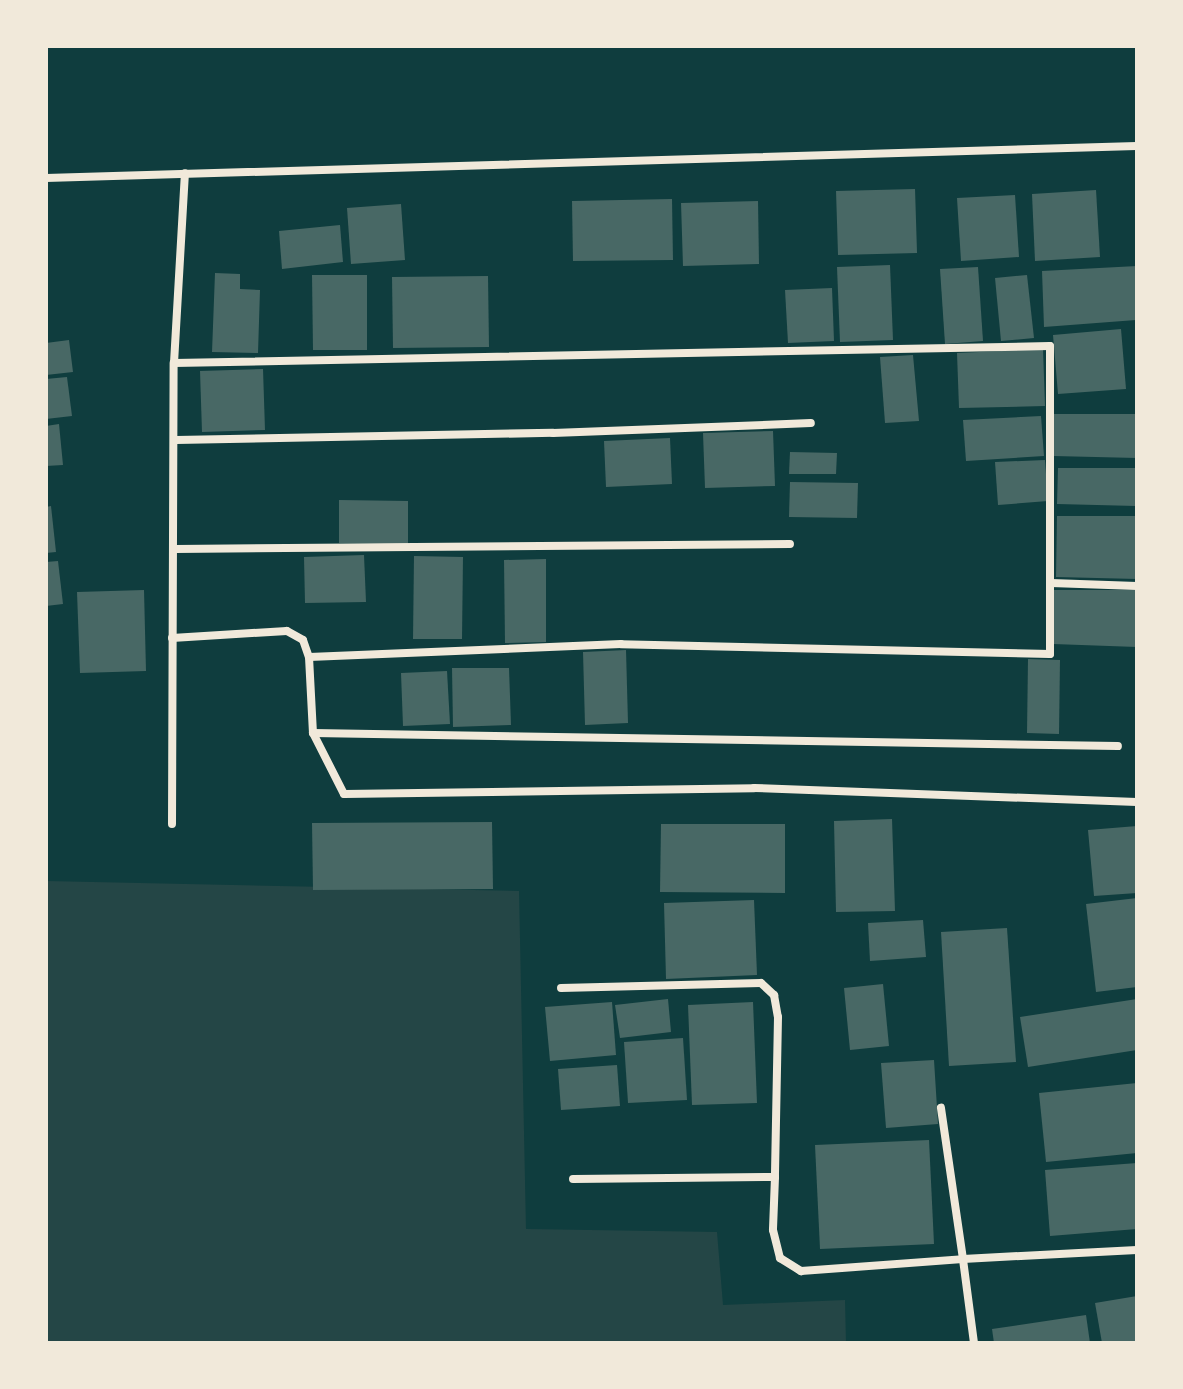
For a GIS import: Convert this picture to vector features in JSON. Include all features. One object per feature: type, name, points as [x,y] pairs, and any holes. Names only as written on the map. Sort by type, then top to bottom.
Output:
[{"type":"street","points":[[46,178],[1137,146]]},
{"type":"street","points":[[172,824],[174,363],[185,173]]},
{"type":"street","points":[[174,363],[1050,346],[1050,654],[621,644],[309,657]]},
{"type":"street","points":[[176,440],[553,433],[811,423]]},
{"type":"street","points":[[175,549],[790,544]]},
{"type":"street","points":[[1051,583],[1137,586]]},
{"type":"street","points":[[172,638],[287,631],[303,640],[309,657],[313,733],[344,794],[754,788],[1137,802]]},
{"type":"street","points":[[313,733],[1118,746]]},
{"type":"street","points":[[561,988],[761,983],[774,995],[778,1017],[773,1230],[780,1258],[801,1271],[1137,1250]]},
{"type":"street","points":[[941,1108],[974,1343]]},
{"type":"street","points":[[573,1179],[775,1177]]},
{"type":"shaded area","points":[[46,881],[519,891],[526,1229],[717,1232],[723,1305],[845,1300],[846,1343],[46,1343]]},
{"type":"building","points":[[915,189],[917,253],[838,255],[836,191]]},
{"type":"building","points":[[1096,190],[1100,257],[1035,261],[1032,194]]},
{"type":"building","points":[[1015,195],[1019,257],[961,261],[957,198]]},
{"type":"building","points":[[672,199],[673,260],[573,261],[572,201]]},
{"type":"building","points":[[758,201],[759,264],[683,266],[681,203]]},
{"type":"building","points":[[401,204],[405,260],[351,264],[347,208]]},
{"type":"building","points":[[340,225],[343,262],[282,269],[279,231]]},
{"type":"building","points":[[890,265],[893,340],[840,342],[837,267]]},
{"type":"building","points":[[1137,266],[1136,320],[1044,327],[1042,271]]},
{"type":"building","points":[[978,267],[983,341],[945,344],[940,269]]},
{"type":"building","points":[[215,273],[240,274],[240,289],[260,290],[258,353],[212,352]]},
{"type":"building","points":[[312,275],[367,275],[367,350],[313,350]]},
{"type":"building","points":[[1027,275],[1034,338],[1001,341],[995,278]]},
{"type":"building","points":[[488,276],[489,347],[393,348],[392,277]]},
{"type":"building","points":[[832,288],[834,341],[788,343],[785,290]]},
{"type":"building","points":[[1121,329],[1126,389],[1058,394],[1053,335]]},
{"type":"building","points":[[69,340],[73,372],[46,375],[46,343]]},
{"type":"building","points":[[1043,349],[1045,406],[959,408],[957,353]]},
{"type":"building","points":[[913,355],[919,421],[885,423],[880,357]]},
{"type":"building","points":[[263,369],[265,430],[202,432],[200,371]]},
{"type":"building","points":[[67,377],[72,416],[46,419],[46,379]]},
{"type":"building","points":[[1054,414],[1137,414],[1137,458],[1053,456]]},
{"type":"building","points":[[1041,416],[1044,456],[966,461],[963,420]]},
{"type":"building","points":[[59,424],[63,465],[46,466],[46,426]]},
{"type":"building","points":[[773,431],[775,486],[705,488],[703,433]]},
{"type":"building","points":[[670,438],[672,484],[606,487],[604,441]]},
{"type":"building","points":[[790,452],[837,453],[836,474],[789,474]]},
{"type":"building","points":[[1045,460],[1048,501],[998,505],[995,462]]},
{"type":"building","points":[[1058,468],[1137,468],[1136,506],[1057,504]]},
{"type":"building","points":[[790,482],[858,483],[857,518],[789,517]]},
{"type":"building","points":[[339,500],[408,501],[408,544],[339,543]]},
{"type":"building","points":[[51,506],[56,552],[46,553],[46,507]]},
{"type":"building","points":[[1057,516],[1137,516],[1137,579],[1056,577]]},
{"type":"building","points":[[364,555],[366,602],[305,603],[304,557]]},
{"type":"building","points":[[414,556],[463,557],[462,639],[413,639]]},
{"type":"building","points":[[546,559],[546,642],[505,643],[504,560]]},
{"type":"building","points":[[58,561],[63,604],[46,606],[46,562]]},
{"type":"building","points":[[144,590],[146,671],[80,673],[77,592]]},
{"type":"building","points":[[1053,590],[1137,590],[1137,647],[1053,644]]},
{"type":"building","points":[[626,650],[628,723],[585,725],[583,652]]},
{"type":"building","points":[[1028,659],[1060,660],[1059,734],[1027,733]]},
{"type":"building","points":[[452,668],[509,668],[511,725],[453,727]]},
{"type":"building","points":[[447,671],[450,724],[403,726],[401,673]]},
{"type":"building","points":[[892,819],[895,911],[836,912],[834,821]]},
{"type":"building","points":[[492,822],[493,889],[313,890],[312,823]]},
{"type":"building","points":[[661,824],[785,824],[785,893],[660,892]]},
{"type":"building","points":[[1137,826],[1137,893],[1094,896],[1088,830]]},
{"type":"building","points":[[1137,898],[1137,987],[1096,992],[1086,904]]},
{"type":"building","points":[[754,900],[757,975],[666,979],[664,903]]},
{"type":"building","points":[[923,920],[926,957],[870,961],[868,923]]},
{"type":"building","points":[[1007,928],[1016,1062],[949,1066],[941,932]]},
{"type":"building","points":[[883,984],[889,1046],[850,1050],[844,988]]},
{"type":"building","points":[[668,999],[671,1032],[620,1038],[615,1005]]},
{"type":"building","points":[[1137,999],[1137,1050],[1028,1067],[1020,1017]]},
{"type":"building","points":[[612,1002],[616,1055],[550,1061],[545,1007]]},
{"type":"building","points":[[753,1002],[757,1103],[692,1105],[688,1005]]},
{"type":"building","points":[[683,1038],[687,1100],[628,1103],[624,1042]]},
{"type":"building","points":[[934,1060],[938,1124],[886,1128],[881,1063]]},
{"type":"building","points":[[617,1065],[620,1106],[561,1110],[558,1069]]},
{"type":"building","points":[[1137,1083],[1137,1153],[1046,1162],[1039,1093]]},
{"type":"building","points":[[929,1140],[934,1244],[820,1249],[815,1145]]},
{"type":"building","points":[[1137,1163],[1137,1229],[1050,1236],[1045,1170]]},
{"type":"building","points":[[1137,1296],[1137,1343],[1102,1343],[1095,1303]]},
{"type":"building","points":[[1086,1315],[1090,1343],[994,1343],[992,1329]]}]
